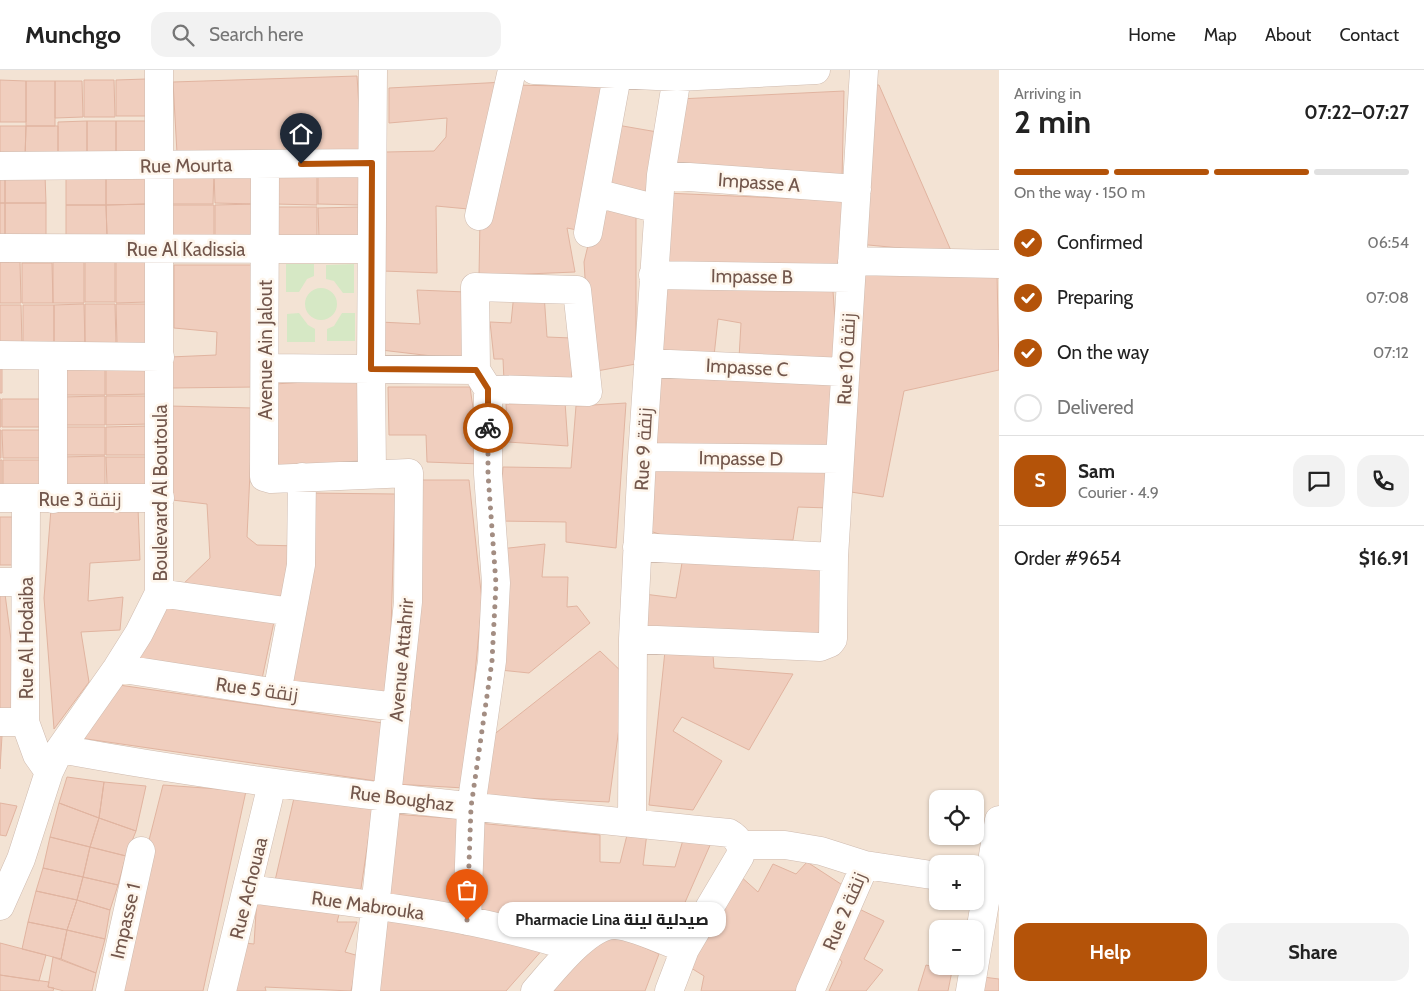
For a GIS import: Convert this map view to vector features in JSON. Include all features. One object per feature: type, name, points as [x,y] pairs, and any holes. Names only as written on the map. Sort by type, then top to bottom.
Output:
[{"type":"street","name":"Boulevard Al Boutoula","points":[[0,906],[21,859],[55,761],[139,634],[159,593],[159,70]]},
{"type":"street","points":[[372,474],[371,249],[373,70]]},
{"type":"street","points":[[479,216],[512,70]]},
{"type":"street","points":[[534,70],[617,76],[816,70]]},
{"type":"street","name":"Rue 10 زنقة","points":[[633,639],[737,645],[820,647],[832,641],[834,635],[834,557],[864,70]]},
{"type":"street","name":"Rue 9 زنقة","points":[[632,823],[633,639],[653,275],[661,176],[663,74]]},
{"type":"street","points":[[588,233],[617,76]]},
{"type":"street","name":"Rue Mourta","points":[[0,166],[372,163]]},
{"type":"street","name":"Avenue Ain Jalout","points":[[264,476],[266,368],[265,164]]},
{"type":"street","name":"Impasse A","points":[[661,176],[857,189]]},
{"type":"street","points":[[596,193],[658,209]]},
{"type":"street","name":"Rue Al Kadissia","points":[[0,248],[371,249]]},
{"type":"street","name":"Impasse B","points":[[653,275],[999,264]]},
{"type":"street","points":[[266,368],[371,369],[482,379],[588,392],[577,290],[475,287],[482,379],[496,584],[492,661],[471,807],[467,920]]},
{"type":"street","points":[[0,356],[160,357]]},
{"type":"street","name":"Rue Al Hodaiba","points":[[53,356],[26,498],[13,582],[13,722],[37,755],[55,761]]},
{"type":"street","name":"Impasse C","points":[[648,362],[845,372]]},
{"type":"street","name":"Impasse D","points":[[642,457],[840,459]]},
{"type":"street","name":"Avenue Attahrir","points":[[264,476],[271,479],[409,473],[408,602],[385,796],[376,905],[366,991]]},
{"type":"street","points":[[277,693],[302,565],[302,477]]},
{"type":"street","name":"Rue 3 زنقة","points":[[26,498],[160,498]]},
{"type":"street","points":[[638,547],[834,557]]},
{"type":"street","points":[[159,593],[292,612]]},
{"type":"street","name":"Rue 5 زنقة","points":[[117,668],[277,693],[397,707]]},
{"type":"street","name":"Rue Boughaz","points":[[55,761],[157,767],[272,784],[471,807],[729,833],[737,838],[741,845]]},
{"type":"street","name":"Rue Achouaa","points":[[222,991],[272,784]]},
{"type":"street","points":[[984,876],[999,820]]},
{"type":"street","points":[[669,991],[684,949],[740,856],[741,845]]},
{"type":"street","name":"Rue 2 زنقة","points":[[741,845],[794,847],[821,851],[865,865],[810,991]]},
{"type":"street","name":"Impasse 1","points":[[110,991],[141,851]]},
{"type":"street","points":[[865,865],[929,875]]},
{"type":"street","name":"Rue Mabrouka","points":[[248,889],[376,905],[467,920],[538,936],[574,948]]},
{"type":"street","points":[[982,910],[982,977]]},
{"type":"street","points":[[535,991],[574,948],[600,929],[615,925],[684,949]]},
{"type":"shaded area","points":[[0,70],[999,70],[999,991],[0,991]]},
{"type":"green space","points":[[286,264],[314,264],[314,276],[307,279],[299,292],[286,292]]},
{"type":"green space","points":[[354,264],[354,293],[343,293],[334,281],[326,279],[326,265]]},
{"type":"green space","points":[[321,288],[327,289],[332,293],[336,298],[336,310],[332,315],[327,319],[321,320],[315,319],[310,315],[306,310],[305,304],[306,298],[310,293],[315,289]]},
{"type":"green space","points":[[299,313],[308,325],[315,329],[315,342],[287,342],[287,314]]},
{"type":"green space","points":[[342,313],[355,313],[355,341],[327,341],[327,329],[334,326]]},
{"type":"building","points":[[357,76],[362,154],[177,153],[173,82]]},
{"type":"building","points":[[146,79],[146,116],[116,116],[116,80]]},
{"type":"building","points":[[0,80],[26,81],[26,122],[0,122]]},
{"type":"building","points":[[84,80],[114,80],[115,117],[84,117]]},
{"type":"building","points":[[26,81],[55,81],[55,126],[26,126]]},
{"type":"building","points":[[55,81],[82,81],[83,117],[55,118]]},
{"type":"building","points":[[505,82],[479,210],[436,206],[437,273],[383,271],[386,152],[434,151],[446,137],[447,118],[389,123],[389,88]]},
{"type":"building","points":[[514,85],[608,87],[587,232],[567,228],[575,272],[479,276],[480,220]]},
{"type":"building","points":[[867,85],[879,85],[952,253],[858,244]]},
{"type":"building","points":[[844,91],[842,180],[671,169],[679,99]]},
{"type":"building","points":[[87,121],[116,121],[116,159],[87,159]]},
{"type":"building","points":[[87,121],[87,159],[58,158],[58,122]]},
{"type":"building","points":[[116,121],[147,121],[146,159],[116,159]]},
{"type":"building","points":[[617,125],[663,133],[648,193],[601,183]]},
{"type":"building","points":[[0,126],[26,126],[25,158],[0,158]]},
{"type":"building","points":[[26,126],[58,126],[58,158],[25,158]]},
{"type":"building","points":[[256,171],[256,204],[215,203],[214,172]]},
{"type":"building","points":[[66,172],[106,173],[106,205],[66,205]]},
{"type":"building","points":[[148,172],[148,204],[106,205],[106,173]]},
{"type":"building","points":[[172,172],[214,172],[213,204],[172,204]]},
{"type":"building","points":[[317,172],[317,205],[275,204],[275,173]]},
{"type":"building","points":[[360,172],[360,205],[318,204],[318,173]]},
{"type":"building","points":[[0,175],[5,175],[5,203],[0,203]]},
{"type":"building","points":[[5,175],[45,175],[46,203],[5,203]]},
{"type":"building","points":[[665,193],[848,201],[836,275],[660,261]]},
{"type":"building","points":[[0,203],[5,203],[5,235],[0,235]]},
{"type":"building","points":[[5,203],[46,203],[46,235],[5,235]]},
{"type":"building","points":[[148,204],[148,237],[107,236],[106,205]]},
{"type":"building","points":[[257,204],[256,237],[215,236],[215,205]]},
{"type":"building","points":[[598,204],[636,211],[636,364],[591,372],[584,262]]},
{"type":"building","points":[[66,205],[106,205],[107,236],[66,237]]},
{"type":"building","points":[[172,205],[214,205],[214,237],[172,237]]},
{"type":"building","points":[[275,207],[317,207],[317,239],[276,239]]},
{"type":"building","points":[[360,207],[360,239],[319,239],[318,208]]},
{"type":"building","points":[[0,262],[20,262],[21,303],[0,303]]},
{"type":"building","points":[[53,262],[84,262],[84,303],[53,303]]},
{"type":"building","points":[[85,262],[115,262],[115,302],[85,302]]},
{"type":"building","points":[[116,262],[146,262],[147,302],[116,303]]},
{"type":"building","points":[[22,263],[52,263],[53,303],[22,303]]},
{"type":"building","points":[[174,265],[257,265],[256,387],[172,388],[170,357],[216,355],[217,332],[174,328]]},
{"type":"building","points":[[854,271],[997,273],[999,370],[904,391],[883,497],[851,492]]},
{"type":"building","points":[[660,283],[833,291],[838,361],[739,358],[741,323],[718,319],[714,356],[657,349]]},
{"type":"building","points":[[417,290],[466,292],[466,360],[381,350],[380,322],[420,324]]},
{"type":"building","points":[[514,293],[544,294],[547,337],[571,338],[572,384],[504,381],[503,359],[494,359],[490,322],[511,323]]},
{"type":"building","points":[[84,304],[85,345],[54,345],[54,305]]},
{"type":"building","points":[[85,304],[115,304],[116,344],[85,344]]},
{"type":"building","points":[[116,304],[147,304],[148,344],[117,344]]},
{"type":"building","points":[[0,305],[21,305],[22,345],[0,345]]},
{"type":"building","points":[[23,305],[54,305],[54,345],[23,345]]},
{"type":"building","points":[[0,364],[2,364],[2,393],[0,393]]},
{"type":"building","points":[[62,366],[105,366],[105,395],[63,395]]},
{"type":"building","points":[[106,366],[148,366],[149,394],[106,395]]},
{"type":"building","points":[[660,373],[838,384],[830,452],[649,444]]},
{"type":"building","points":[[364,378],[369,462],[278,466],[275,384]]},
{"type":"building","points":[[388,387],[470,387],[481,464],[427,462],[426,435],[389,435]]},
{"type":"building","points":[[105,396],[105,425],[63,425],[62,397]]},
{"type":"building","points":[[106,396],[148,396],[149,424],[106,425]]},
{"type":"building","points":[[1,399],[1,427],[0,427]]},
{"type":"building","points":[[2,399],[44,399],[44,427],[2,427]]},
{"type":"building","points":[[565,402],[568,446],[508,442],[506,404]]},
{"type":"building","points":[[626,403],[616,548],[566,542],[566,522],[499,521],[503,467],[571,468],[576,406]]},
{"type":"building","points":[[169,406],[253,408],[247,537],[257,545],[299,546],[290,604],[179,588],[210,558],[207,504],[172,500]]},
{"type":"building","points":[[148,426],[149,455],[106,455],[106,427]]},
{"type":"building","points":[[62,427],[105,427],[105,455],[62,455]]},
{"type":"building","points":[[1,430],[1,458],[0,458]]},
{"type":"building","points":[[2,430],[45,430],[45,458],[3,458]]},
{"type":"building","points":[[105,456],[105,485],[63,485],[62,457]]},
{"type":"building","points":[[106,457],[149,457],[149,485],[107,485]]},
{"type":"building","points":[[0,460],[2,460],[2,488],[0,488]]},
{"type":"building","points":[[3,460],[45,460],[45,488],[3,489]]},
{"type":"building","points":[[649,463],[831,470],[829,508],[798,507],[793,540],[677,540],[647,530]]},
{"type":"building","points":[[419,480],[469,480],[482,601],[464,788],[395,784]]},
{"type":"building","points":[[309,493],[395,494],[389,698],[284,681]]},
{"type":"building","points":[[138,508],[140,560],[90,563],[88,601],[123,597],[120,630],[81,632],[89,682],[54,729],[44,598],[51,509]]},
{"type":"building","points":[[0,517],[14,517],[14,565],[0,565]]},
{"type":"building","points":[[545,544],[542,577],[568,577],[567,607],[577,606],[590,623],[529,673],[500,670],[500,549]]},
{"type":"building","points":[[683,557],[824,564],[822,638],[645,631],[644,594],[676,598]]},
{"type":"building","points":[[5,594],[14,663],[13,718],[0,717],[0,595]]},
{"type":"building","points":[[164,607],[275,617],[262,679],[135,661]]},
{"type":"building","points":[[600,651],[626,676],[609,802],[482,796],[492,736]]},
{"type":"building","points":[[665,651],[713,655],[714,668],[793,674],[749,750],[682,717],[673,731],[722,761],[693,810],[649,805]]},
{"type":"building","points":[[112,684],[383,723],[376,781],[80,738]]},
{"type":"building","points":[[0,736],[2,736],[0,769]]},
{"type":"building","points":[[67,777],[104,782],[99,818],[59,803]]},
{"type":"building","points":[[104,782],[146,786],[136,831],[99,818]]},
{"type":"building","points":[[163,785],[246,791],[203,991],[118,991],[128,923]]},
{"type":"building","points":[[294,798],[373,808],[360,895],[274,885]]},
{"type":"building","points":[[0,803],[17,806],[6,836],[0,835]]},
{"type":"building","points":[[59,803],[99,818],[90,847],[50,837]]},
{"type":"building","points":[[393,814],[460,819],[456,914],[388,904]]},
{"type":"building","points":[[99,818],[136,831],[126,856],[90,847]]},
{"type":"building","points":[[478,823],[600,835],[600,862],[620,863],[627,835],[647,833],[643,865],[675,867],[683,840],[711,843],[676,923],[602,907],[562,930],[474,915]]},
{"type":"building","points":[[50,837],[90,847],[83,877],[43,868]]},
{"type":"building","points":[[90,847],[126,856],[118,885],[83,877]]},
{"type":"building","points":[[807,862],[847,888],[798,991],[701,991],[704,976],[683,963],[739,875],[758,892],[773,864],[796,874]]},
{"type":"building","points":[[43,868],[83,877],[77,900],[36,891]]},
{"type":"building","points":[[83,877],[118,885],[110,910],[77,900]]},
{"type":"building","points":[[36,891],[77,900],[67,930],[28,922]]},
{"type":"building","points":[[257,897],[341,907],[337,922],[357,922],[345,952],[359,956],[351,991],[265,987],[266,991],[229,991],[244,943],[254,944]]},
{"type":"building","points":[[77,900],[110,910],[105,939],[67,930]]},
{"type":"building","points":[[853,906],[884,921],[864,959],[883,970],[866,991],[829,991],[842,962],[835,953]]},
{"type":"building","points":[[381,917],[544,948],[506,991],[372,991]]},
{"type":"building","points":[[28,922],[67,930],[61,959],[22,949]]},
{"type":"building","points":[[67,930],[105,939],[96,973],[61,959]]},
{"type":"building","points":[[607,931],[659,954],[645,991],[549,991]]},
{"type":"building","points":[[0,943],[46,955],[39,981],[0,975]]},
{"type":"building","points":[[53,957],[96,973],[92,991],[64,991],[48,987]]},
{"type":"building","points":[[926,965],[929,966],[929,975],[951,975],[948,991],[918,991]]},
{"type":"building","points":[[0,975],[49,982],[48,987],[54,988],[53,991],[0,991]]},
{"type":"building","points":[[983,977],[999,979],[999,991],[980,991]]},
{"type":"way so far","points":[[467,920],[471,807],[492,661],[496,584],[488,474],[488,428]]},
{"type":"place","name":"Pharmacie Lina صيدلية لينة","points":[[467,920]]},
{"type":"route","points":[[301,164],[372,163],[371,369],[476,370],[488,389],[488,428]]}]
